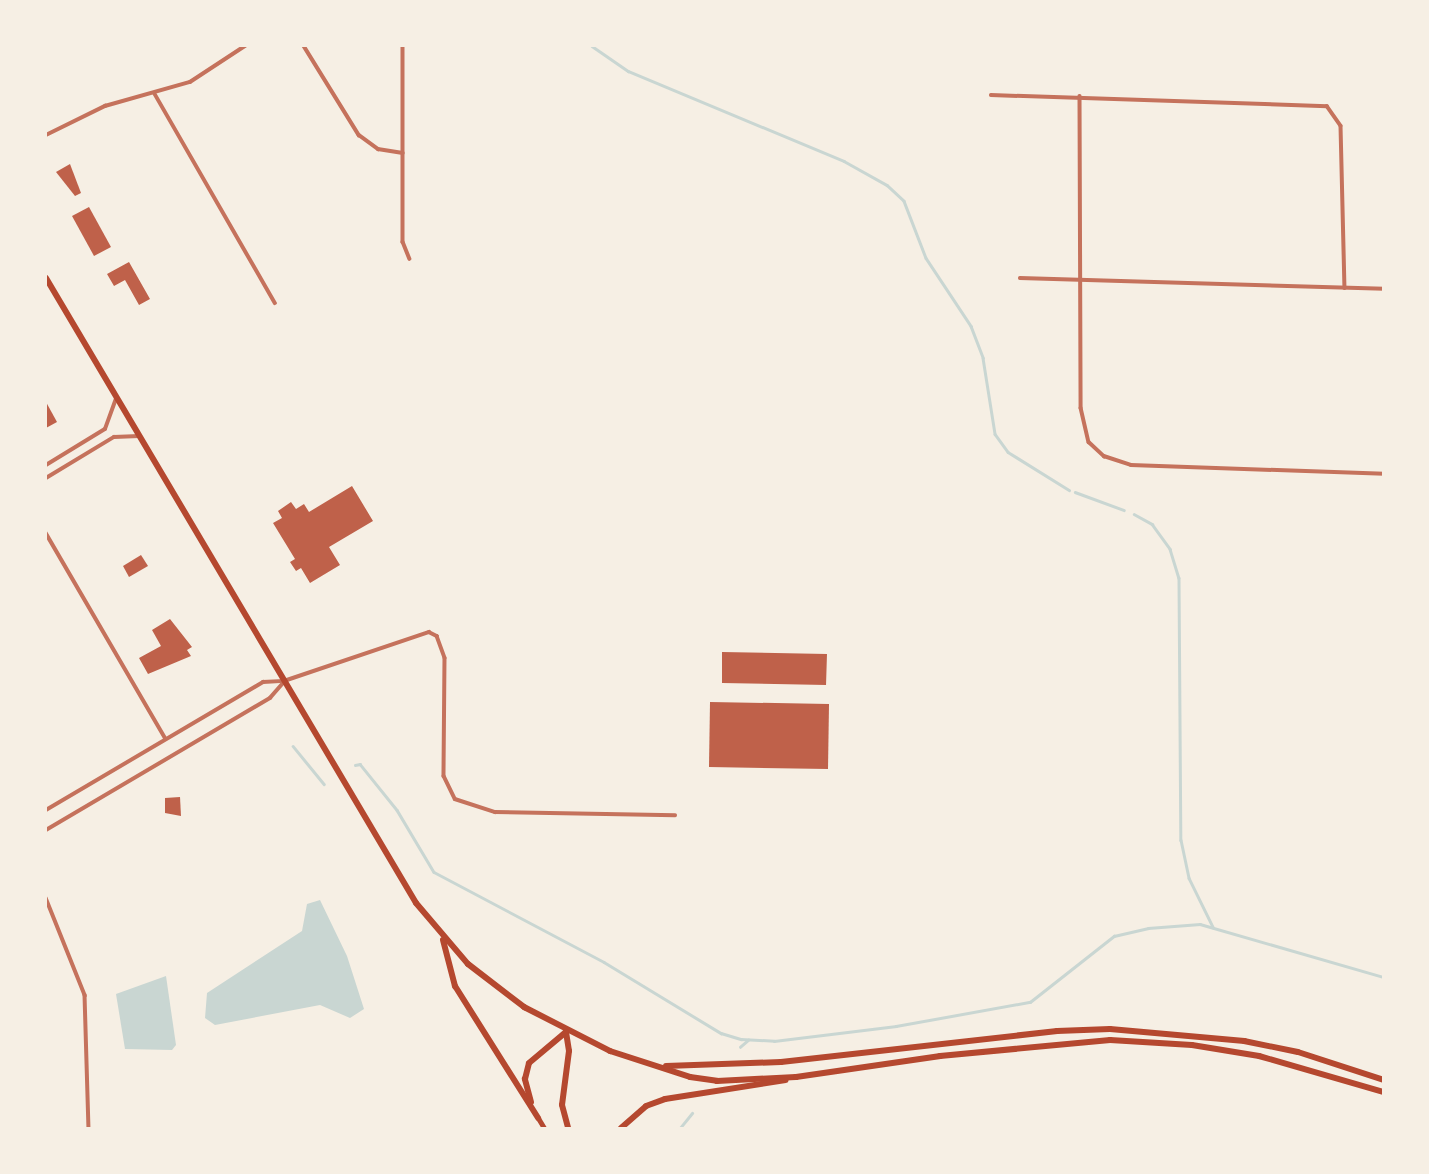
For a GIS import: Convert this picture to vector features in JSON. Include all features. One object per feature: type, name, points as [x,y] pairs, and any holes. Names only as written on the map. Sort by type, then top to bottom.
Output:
[{"type":"highway","points":[[46,278],[416,903],[443,938],[500,991],[566,1032],[660,1066],[717,1081],[796,1077],[966,1053],[1110,1040],[1248,1054],[1384,1092]]},
{"type":"highway","points":[[443,938],[455,986],[538,1118]]},
{"type":"highway","points":[[660,1066],[781,1062],[1057,1031],[1110,1029],[1244,1041],[1298,1052],[1384,1080]]},
{"type":"highway","points":[[538,1118],[526,1090],[526,1070],[534,1056],[566,1032]]},
{"type":"highway","points":[[566,1032],[569,1051],[562,1105],[568,1129]]},
{"type":"highway","points":[[621,1129],[646,1106],[665,1099],[769,1086],[796,1077]]},
{"type":"main road","points":[[538,1118],[544,1129]]},
{"type":"street","points":[[46,135],[105,106],[155,94],[202,76],[245,46]]},
{"type":"street","points":[[304,46],[359,135],[378,149],[403,153]]},
{"type":"street","points":[[402,46],[403,242],[410,259]]},
{"type":"street","points":[[155,94],[275,303]]},
{"type":"street","points":[[991,95],[1318,103],[1332,109],[1341,125],[1345,288]]},
{"type":"street","points":[[1080,96],[1082,420],[1086,437],[1104,456],[1144,466],[1384,474]]},
{"type":"street","points":[[1020,278],[1384,289]]},
{"type":"street","points":[[46,465],[105,429],[116,397]]},
{"type":"street","points":[[46,478],[114,437],[139,436]]},
{"type":"street","points":[[46,533],[166,739]]},
{"type":"street","points":[[46,810],[263,682],[284,681],[429,632],[437,636],[445,657],[444,776],[454,799],[495,812],[675,815]]},
{"type":"street","points":[[46,830],[270,698],[284,681]]},
{"type":"street","points":[[46,898],[85,995],[89,1129]]},
{"type":"shaded area","points":[[320,900],[347,956],[364,1009],[350,1018],[320,1005],[215,1025],[205,1018],[207,993],[302,931],[307,904]]},
{"type":"shaded area","points":[[166,976],[176,1045],[172,1050],[125,1049],[116,994]]},
{"type":"building","points":[[70,164],[81,193],[75,196],[56,172]]},
{"type":"building","points":[[89,207],[111,247],[94,256],[72,216]]},
{"type":"building","points":[[129,262],[150,299],[139,305],[125,280],[114,286],[107,274]]},
{"type":"building","points":[[46,402],[57,422],[46,428]]},
{"type":"building","points":[[352,486],[373,521],[329,547],[340,565],[310,583],[301,568],[296,571],[290,562],[295,559],[273,523],[282,518],[278,511],[291,502],[296,509],[304,504],[309,512]]},
{"type":"building","points":[[141,555],[148,566],[129,577],[123,566]]},
{"type":"building","points":[[170,619],[192,647],[187,650],[191,656],[148,674],[139,658],[161,646],[152,630]]},
{"type":"building","points":[[722,652],[827,654],[826,685],[722,683]]},
{"type":"building","points":[[710,702],[829,704],[828,769],[709,767]]},
{"type":"building","points":[[180,797],[181,816],[165,813],[165,798]]},
{"type":"waterway","points":[[592,46],[628,71],[844,161],[887,185],[904,201],[926,258],[971,326],[983,358],[995,434],[1008,452],[1069,490]]},
{"type":"waterway","points":[[1075,492],[1124,510]]},
{"type":"waterway","points":[[1134,514],[1152,524],[1170,549],[1179,578],[1181,840],[1189,878],[1213,927]]},
{"type":"waterway","points":[[293,746],[324,784]]},
{"type":"waterway","points":[[355,765],[360,764],[397,810],[434,872],[604,962],[721,1033],[741,1039],[774,1041],[896,1026],[1030,1002],[1114,936],[1148,928],[1200,924],[1384,977]]},
{"type":"waterway","points":[[740,1047],[748,1040]]},
{"type":"waterway","points":[[680,1128],[692,1113]]}]
